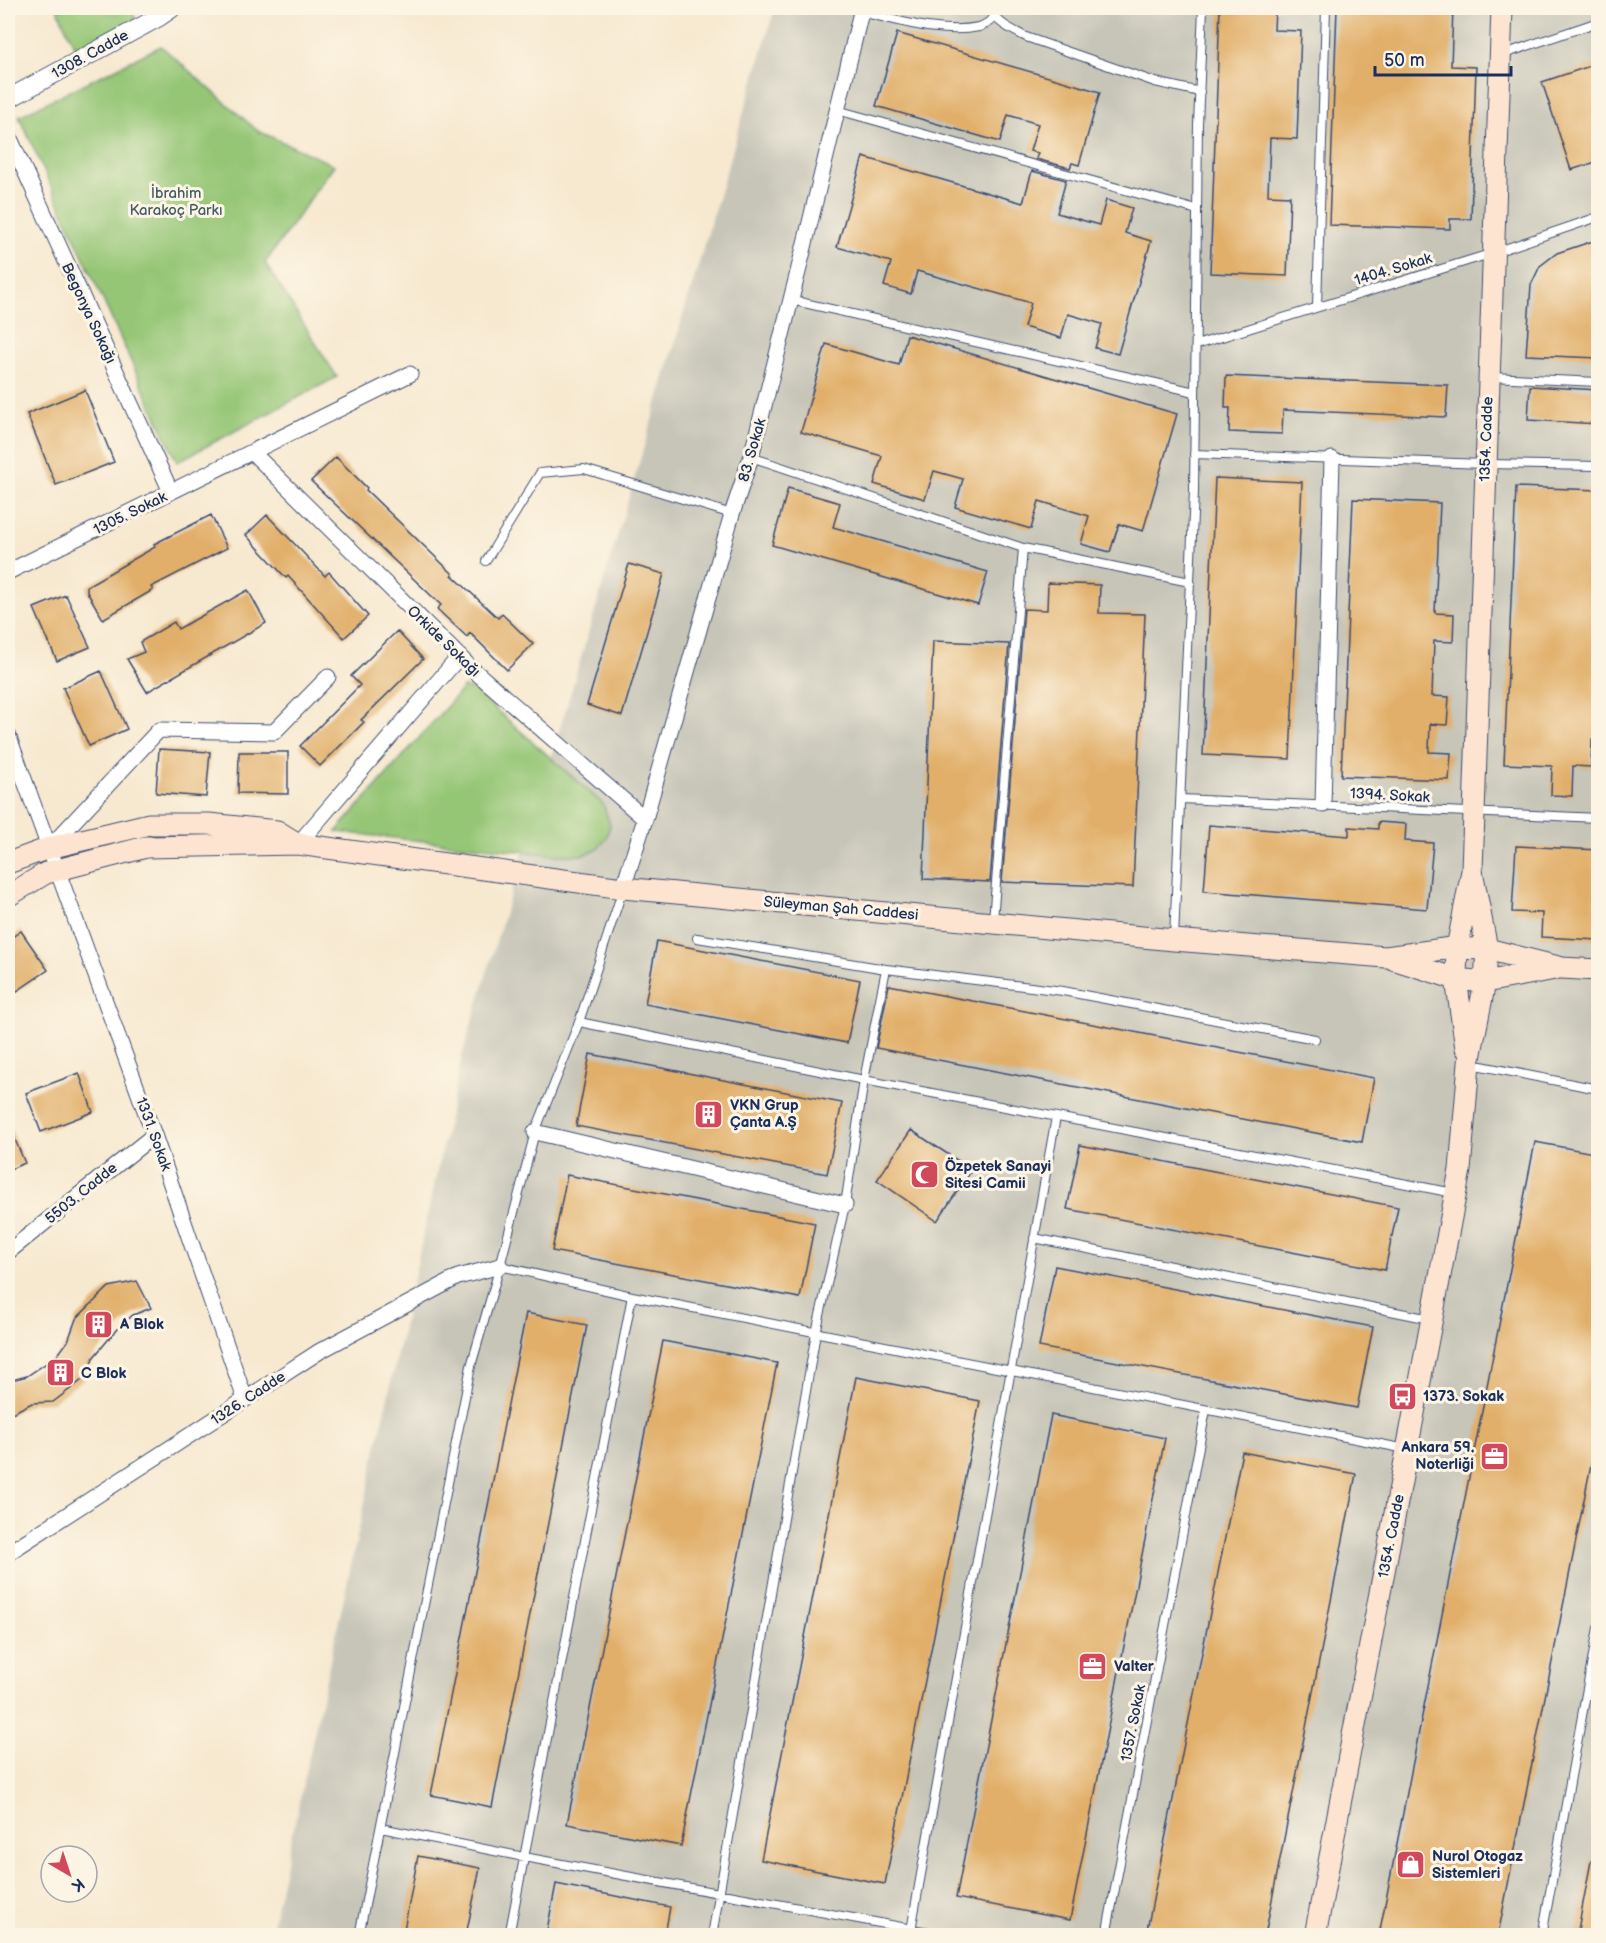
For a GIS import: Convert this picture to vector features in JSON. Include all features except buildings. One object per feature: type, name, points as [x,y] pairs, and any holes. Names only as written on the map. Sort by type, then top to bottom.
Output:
[{"type":"main road","name":"1354. Cadde","points":[[1469,1063],[1456,979],[1456,948],[1472,871],[1502,8]]},
{"type":"main road","name":"Süleyman Şah Caddesi","points":[[8,863],[49,848],[149,824],[209,824],[277,831],[298,844]]},
{"type":"main road","name":"Süleyman Şah Caddesi","points":[[8,896],[46,873],[146,848],[298,844],[623,888],[1174,940],[1386,957]]},
{"type":"main road","name":"1354. Cadde","points":[[1315,1935],[1460,1170],[1469,1063],[1485,982],[1487,949],[1472,871]]},
{"type":"main road","points":[[1386,957],[1456,948],[1487,949],[1562,968],[1599,970]]},
{"type":"main road","points":[[1386,957],[1456,979],[1485,982],[1562,968]]},
{"type":"street","name":"83. Sokak","points":[[623,888],[645,819],[732,514],[751,457],[861,10]]},
{"type":"street","name":"1308. Cadde","points":[[8,99],[161,11]]},
{"type":"street","name":"Begonya Sokağı","points":[[8,134],[171,492]]},
{"type":"street","name":"1305. Sokak","points":[[8,572],[410,374]]},
{"type":"street","name":"Orkide Sokağı","points":[[252,452],[459,657],[645,819]]},
{"type":"street","points":[[1323,805],[1332,459]]},
{"type":"street","points":[[298,844],[459,657]]},
{"type":"street","points":[[49,848],[159,730],[274,732],[328,677]]},
{"type":"street","name":"1331. Sokak","points":[[8,735],[154,1135],[245,1399]]},
{"type":"street","points":[[535,1132],[845,1205]]},
{"type":"street","name":"5503. Cadde","points":[[8,1252],[154,1135]]},
{"type":"street","name":"1326. Cadde","points":[[8,1553],[320,1351],[458,1277],[500,1266]]},
{"type":"lane","points":[[989,8],[995,18],[1007,28],[1026,37],[1155,82],[1200,92]]},
{"type":"lane","points":[[1174,940],[1194,454],[1197,210],[1203,8]]},
{"type":"lane","points":[[1317,307],[1326,8]]},
{"type":"lane","points":[[861,10],[926,27],[944,29],[981,27],[995,18]]},
{"type":"lane","points":[[1500,56],[1599,22]]},
{"type":"lane","points":[[837,110],[1197,210]]},
{"type":"lane","name":"1404. Sokak","points":[[1196,345],[1493,253],[1599,217]]},
{"type":"lane","points":[[791,300],[1195,392]]},
{"type":"lane","points":[[1488,377],[1599,382]]},
{"type":"lane","points":[[1194,454],[1485,464],[1599,465]]},
{"type":"lane","points":[[751,457],[1023,548],[1190,582]]},
{"type":"lane","points":[[486,561],[540,473],[584,469],[732,514]]},
{"type":"lane","points":[[993,923],[1023,548]]},
{"type":"lane","name":"1394. Sokak","points":[[1180,799],[1599,818]]},
{"type":"lane","points":[[359,1935],[471,1366],[535,1132],[579,1022],[623,888]]},
{"type":"lane","points":[[697,938],[886,969],[1063,991],[1315,1039]]},
{"type":"lane","points":[[712,1935],[816,1333],[845,1205],[864,1080],[886,969]]},
{"type":"lane","points":[[579,1022],[864,1080],[1456,1194]]},
{"type":"lane","points":[[1469,1063],[1599,1089]]},
{"type":"lane","points":[[911,1932],[1056,1117]]},
{"type":"lane","points":[[1034,1238],[1432,1319]]},
{"type":"lane","points":[[500,1266],[632,1296],[1407,1450]]},
{"type":"lane","points":[[509,1935],[632,1296]]},
{"type":"lane","name":"1357. Sokak","points":[[1106,1935],[1206,1410]]},
{"type":"lane","points":[[1542,1935],[1599,1628]]},
{"type":"lane","points":[[381,1828],[911,1932],[950,1935]]},
{"type":"shaded area","points":[[775,8],[1598,8],[1598,1935],[270,1936],[463,1053]]},
{"type":"green space","points":[[57,8],[130,8],[137,21],[78,55]]},
{"type":"green space","name":"İbrahim Karakoç Parkı","points":[[161,46],[258,131],[334,165],[265,263],[337,377],[177,462],[19,116]]},
{"type":"green space","points":[[464,687],[475,691],[603,804],[610,825],[606,839],[596,850],[581,855],[558,855],[336,832]]},
{"type":"place","name":"VKN Grup Çanta A.Ş","points":[[709,1114]]},
{"type":"place","name":"Özpetek Sanayi Sitesi Camii","points":[[924,1175]]},
{"type":"place","name":"A Blok","points":[[99,1324]]},
{"type":"place","name":"C Blok","points":[[60,1373]]},
{"type":"place","name":"1373. Sokak","points":[[1402,1396]]},
{"type":"place","name":"Ankara 59. Noterliği","points":[[1495,1456]]},
{"type":"place","name":"Valter","points":[[1093,1666]]},
{"type":"place","name":"Nurol Otogaz Sistemleri","points":[[1411,1865]]}]
